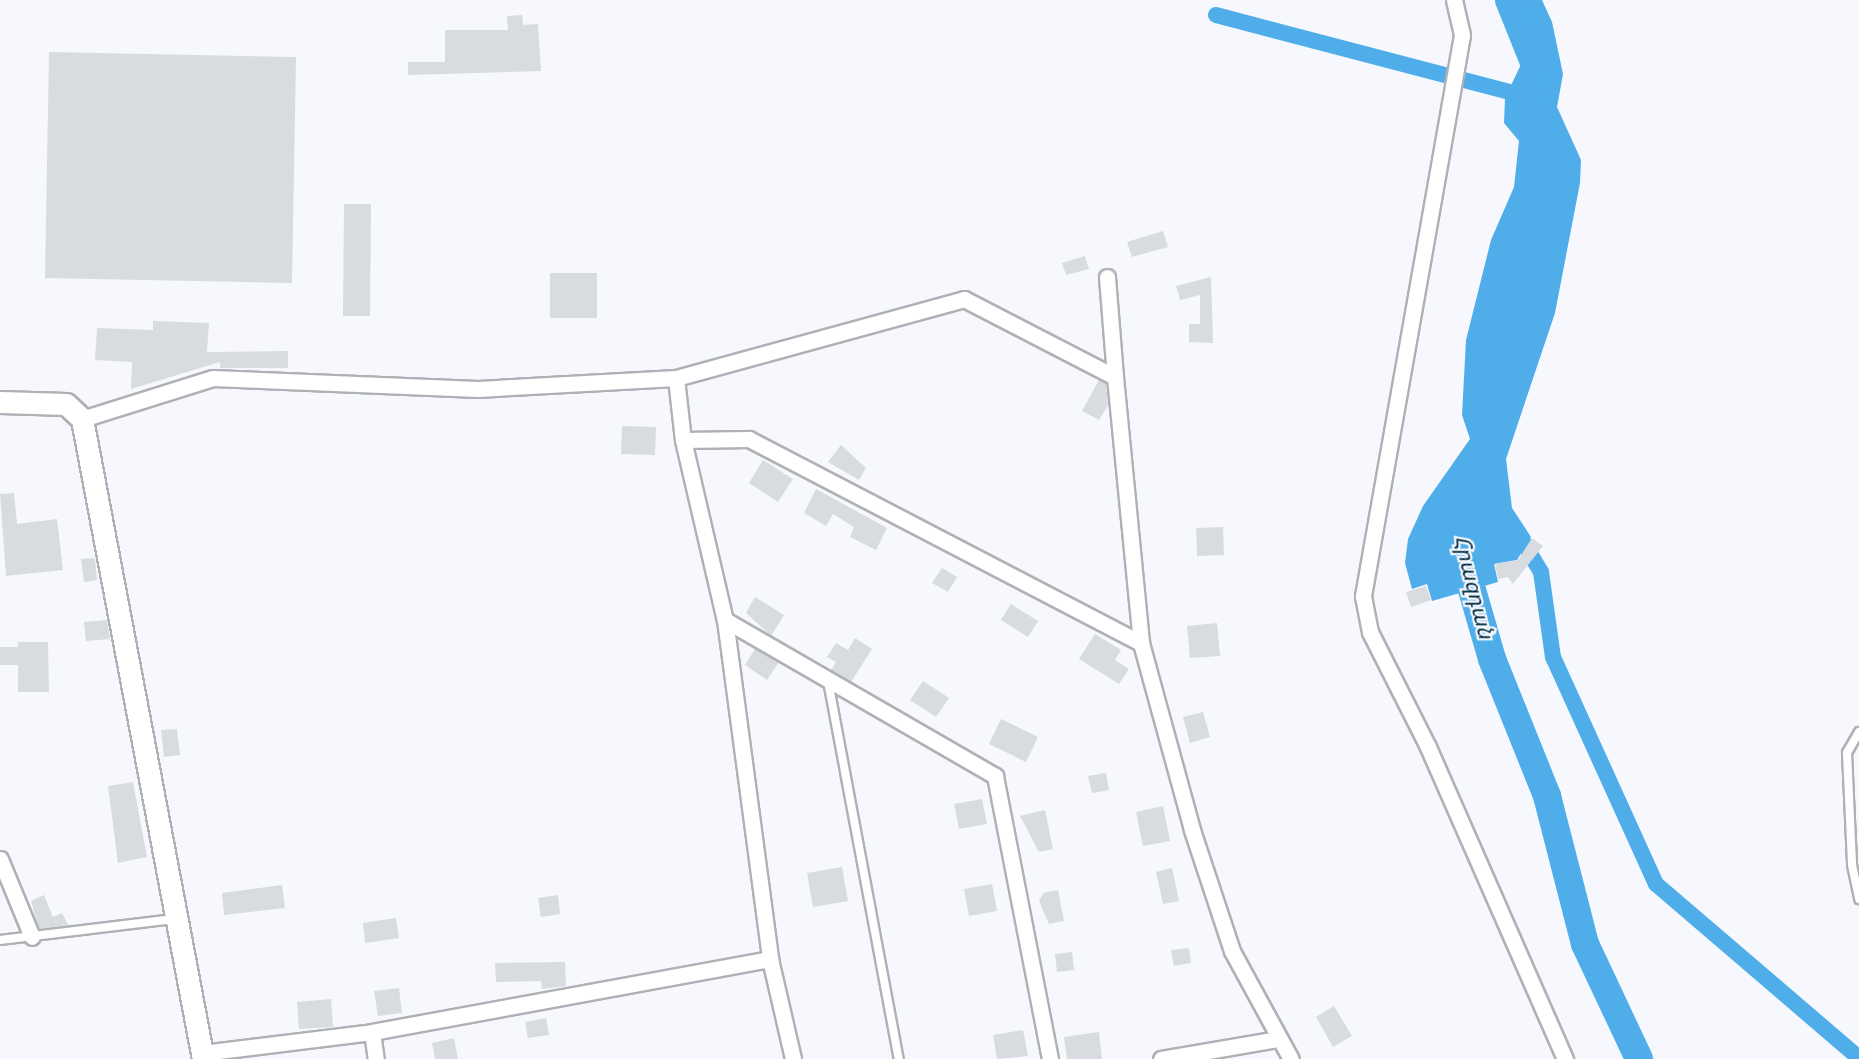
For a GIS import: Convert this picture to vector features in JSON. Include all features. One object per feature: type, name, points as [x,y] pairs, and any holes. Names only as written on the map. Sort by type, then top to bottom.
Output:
[{"type":"street","points":[[1454,0],[1462,35],[1363,596],[1370,632],[1428,747],[1565,1059]]},
{"type":"street","points":[[1107,277],[1141,643],[1192,830],[1232,951],[1278,1039],[1291,1059]]},
{"type":"street","points":[[82,418],[213,378],[478,389],[676,378],[964,299],[1115,377]]},
{"type":"street","points":[[676,378],[683,440],[725,620],[770,959],[793,1059]]},
{"type":"street","points":[[0,402],[66,404],[82,418],[203,1056],[372,1032],[770,959]]},
{"type":"street","points":[[683,440],[749,439],[1141,643]]},
{"type":"street","points":[[725,620],[995,776],[1050,1059]]},
{"type":"street","points":[[0,859],[32,937]]},
{"type":"street","points":[[372,1032],[376,1059]]},
{"type":"street","points":[[1161,1059],[1278,1039]]},
{"type":"lane","points":[[828,679],[899,1059]]},
{"type":"lane","points":[[1859,732],[1847,753],[1852,865],[1859,899]]},
{"type":"lane","points":[[0,940],[178,918]]},
{"type":"water","points":[[1503,0],[1542,0],[1552,22],[1563,74],[1557,107],[1581,160],[1580,183],[1555,313],[1506,459],[1512,508],[1531,537],[1517,560],[1494,564],[1498,582],[1432,601],[1427,584],[1412,589],[1405,563],[1408,539],[1423,506],[1470,439],[1462,415],[1466,340],[1491,240],[1514,187],[1519,141],[1504,123],[1505,98],[1525,56],[1522,20]]},
{"type":"building","points":[[522,15],[523,25],[538,24],[541,71],[408,75],[408,62],[445,62],[445,30],[508,30],[507,16]]},
{"type":"building","points":[[49,52],[296,57],[292,283],[45,278]]},
{"type":"building","points":[[344,204],[371,204],[370,316],[343,316]]},
{"type":"building","points":[[1163,231],[1168,247],[1132,257],[1127,242]]},
{"type":"building","points":[[1085,256],[1089,269],[1066,275],[1062,263]]},
{"type":"building","points":[[550,273],[597,273],[597,318],[550,318]]},
{"type":"building","points":[[1211,277],[1213,343],[1189,342],[1189,324],[1200,324],[1200,295],[1180,300],[1176,286]]},
{"type":"building","points":[[153,321],[209,323],[207,352],[288,351],[288,368],[220,368],[220,362],[131,389],[132,362],[95,360],[97,328],[153,330]]},
{"type":"building","points":[[1099,380],[1106,384],[1108,405],[1099,420],[1082,411]]},
{"type":"building","points":[[622,426],[656,427],[655,455],[621,454]]},
{"type":"building","points":[[841,445],[866,468],[859,480],[828,462]]},
{"type":"building","points":[[763,460],[793,479],[778,502],[749,483]]},
{"type":"building","points":[[816,489],[887,528],[876,550],[850,537],[854,527],[833,514],[826,526],[804,513]]},
{"type":"building","points":[[14,493],[17,524],[57,519],[63,570],[6,576],[0,494]]},
{"type":"building","points":[[1223,527],[1224,555],[1197,556],[1196,528]]},
{"type":"building","points":[[1532,538],[1543,546],[1513,584],[1508,577],[1498,579],[1495,564],[1518,560]]},
{"type":"building","points":[[95,558],[97,580],[84,582],[81,559]]},
{"type":"building","points":[[942,568],[957,577],[948,592],[932,583]]},
{"type":"building","points":[[1426,586],[1431,600],[1411,607],[1406,592]]},
{"type":"building","points":[[755,597],[784,615],[771,636],[746,613]]},
{"type":"building","points":[[1011,604],[1038,621],[1028,637],[1001,620]]},
{"type":"building","points":[[107,620],[110,639],[86,641],[84,622]]},
{"type":"building","points":[[1217,623],[1220,656],[1190,658],[1187,626]]},
{"type":"building","points":[[1095,634],[1121,650],[1115,660],[1129,669],[1119,684],[1079,659]]},
{"type":"building","points":[[855,638],[872,649],[851,682],[831,670],[836,662],[827,657],[836,643],[848,650]]},
{"type":"building","points":[[18,642],[48,642],[49,692],[18,692],[18,665],[0,665],[0,647],[18,647]]},
{"type":"building","points":[[755,649],[779,662],[767,680],[745,665]]},
{"type":"building","points":[[923,681],[949,698],[936,717],[910,700]]},
{"type":"building","points":[[1203,712],[1210,737],[1190,743],[1183,717]]},
{"type":"building","points":[[1001,719],[1038,737],[1026,762],[989,744]]},
{"type":"building","points":[[177,729],[180,755],[164,757],[161,730]]},
{"type":"building","points":[[1106,773],[1109,790],[1092,793],[1088,776]]},
{"type":"building","points":[[133,782],[147,857],[118,863],[108,786]]},
{"type":"building","points":[[982,799],[987,824],[959,829],[954,804]]},
{"type":"building","points":[[1163,806],[1170,841],[1143,846],[1136,812]]},
{"type":"building","points":[[1045,810],[1053,849],[1039,852],[1020,816]]},
{"type":"building","points":[[842,867],[848,901],[813,907],[807,873]]},
{"type":"building","points":[[1172,868],[1179,901],[1163,904],[1156,872]]},
{"type":"building","points":[[992,884],[997,911],[969,916],[964,889]]},
{"type":"building","points":[[282,885],[285,908],[224,915],[222,893]]},
{"type":"building","points":[[1058,890],[1064,921],[1049,924],[1039,901],[1043,893]]},
{"type":"building","points":[[44,895],[53,917],[62,913],[68,925],[39,929],[31,901]]},
{"type":"building","points":[[558,895],[560,914],[541,917],[538,898]]},
{"type":"building","points":[[396,918],[399,938],[365,943],[363,923]]},
{"type":"building","points":[[1189,948],[1191,963],[1174,966],[1171,950]]},
{"type":"building","points":[[1072,952],[1074,970],[1057,972],[1055,954]]},
{"type":"building","points":[[565,962],[566,986],[542,989],[541,981],[496,982],[495,963]]},
{"type":"building","points":[[399,988],[402,1013],[378,1016],[374,991]]},
{"type":"building","points":[[331,999],[333,1027],[299,1029],[297,1002]]},
{"type":"building","points":[[1334,1006],[1352,1036],[1333,1047],[1316,1017]]},
{"type":"building","points":[[546,1018],[549,1035],[528,1038],[525,1022]]},
{"type":"building","points":[[1023,1030],[1028,1056],[997,1059],[993,1035]]},
{"type":"building","points":[[1099,1032],[1102,1059],[1067,1059],[1064,1037]]},
{"type":"building","points":[[454,1038],[458,1059],[435,1059],[432,1043]]},
{"type":"waterway","name":"Հրազդան","points":[[1509,0],[1537,70]]},
{"type":"waterway","points":[[1216,15],[1529,97]]},
{"type":"waterway","points":[[1514,527],[1541,572],[1553,657],[1656,884],[1859,1058]]},
{"type":"waterway","name":"Հրազդան","points":[[1461,552],[1492,659],[1547,796],[1585,944],[1639,1059]]}]
